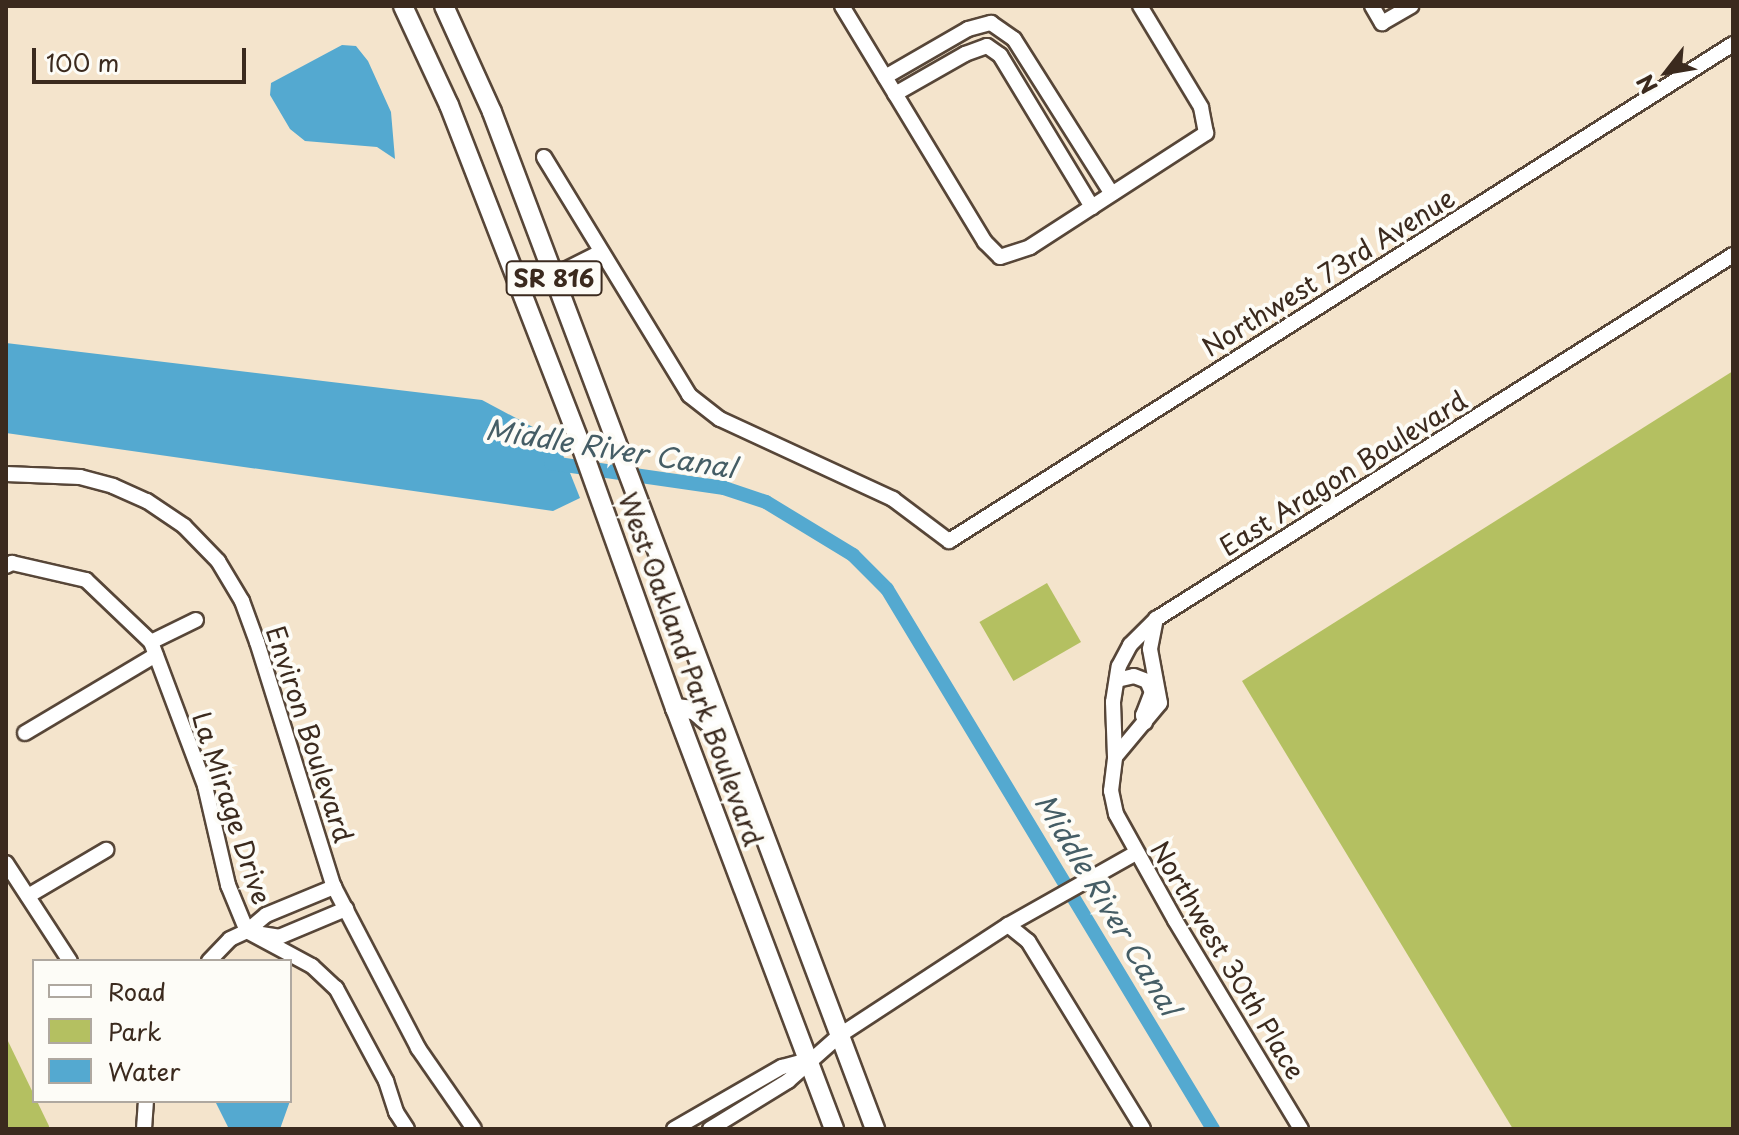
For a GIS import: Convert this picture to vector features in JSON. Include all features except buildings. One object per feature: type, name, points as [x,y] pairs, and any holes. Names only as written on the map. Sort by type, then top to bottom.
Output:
[{"type":"main road","name":"West Oakland Park Boulevard","points":[[403,6],[449,105],[580,443],[675,708],[834,1129]]},
{"type":"main road","name":"West Oakland Park Boulevard","points":[[444,6],[488,103],[614,445],[875,1129]]},
{"type":"main road","points":[[675,708],[694,710],[728,741]]},
{"type":"street","points":[[842,6],[985,242],[1000,257],[1030,247],[1206,133],[1201,107],[1140,6]]},
{"type":"street","points":[[1372,6],[1382,23],[1411,6]]},
{"type":"street","points":[[885,77],[968,29],[991,23],[1014,39],[1112,194]]},
{"type":"street","name":"Northwest 73rd Avenue","points":[[601,252],[689,395],[707,411],[893,499],[949,541],[1733,44]]},
{"type":"street","points":[[895,94],[965,54],[987,46],[1000,55],[1092,207]]},
{"type":"street","points":[[544,157],[601,252],[553,276]]},
{"type":"street","name":"East Aragon Boulevard","points":[[1116,814],[1111,791],[1115,757],[1113,702],[1119,666],[1130,645],[1156,619],[1733,255]]},
{"type":"street","name":"Environ Boulevard","points":[[6,474],[80,477],[113,486],[147,501],[184,526],[218,561],[242,601],[257,642],[334,887],[418,1048],[474,1129]]},
{"type":"street","name":"La Mirage Drive","points":[[6,566],[12,563],[86,580],[153,649],[205,786],[228,885],[247,931],[312,966],[336,988],[386,1081],[396,1112],[407,1129]]},
{"type":"street","points":[[1115,757],[1160,703],[1150,649],[1156,619]]},
{"type":"street","points":[[25,733],[196,620]]},
{"type":"street","points":[[1117,680],[1134,676],[1147,681],[1152,692],[1143,715],[1145,723]]},
{"type":"street","name":"Northwest 30th Place","points":[[1116,814],[1136,853],[1301,1129]]},
{"type":"street","points":[[28,896],[106,850]]},
{"type":"street","points":[[710,1129],[788,1081],[840,1035],[1008,925],[1136,853]]},
{"type":"street","points":[[6,863],[69,959]]},
{"type":"street","name":"La Mirage Drive","points":[[211,959],[230,939],[247,931],[266,915],[334,887]]},
{"type":"street","name":"La Mirage Drive","points":[[247,931],[279,937],[346,909]]},
{"type":"street","points":[[1008,925],[1028,941],[1143,1129]]},
{"type":"street","points":[[674,1129],[782,1067],[809,1060]]},
{"type":"street","points":[[144,1129],[146,1103]]},
{"type":"green space","points":[[1733,371],[1733,1129],[1513,1129],[1242,681]]},
{"type":"green space","points":[[1047,583],[1081,642],[1013,681],[979,622]]},
{"type":"green space","points":[[6,1037],[32,1091],[32,1103],[38,1103],[49,1129],[6,1129]]},
{"type":"water","points":[[342,45],[356,46],[368,61],[391,112],[395,159],[377,147],[305,141],[290,129],[270,95],[271,83]]},
{"type":"water","points":[[6,343],[482,400],[557,440],[580,498],[553,511],[6,433]]},
{"type":"water","points":[[216,1103],[289,1103],[280,1129],[229,1129]]},
{"type":"waterway","name":"Middle River Canal","points":[[551,463],[724,488],[766,502],[853,555],[887,589],[1213,1129]]}]
